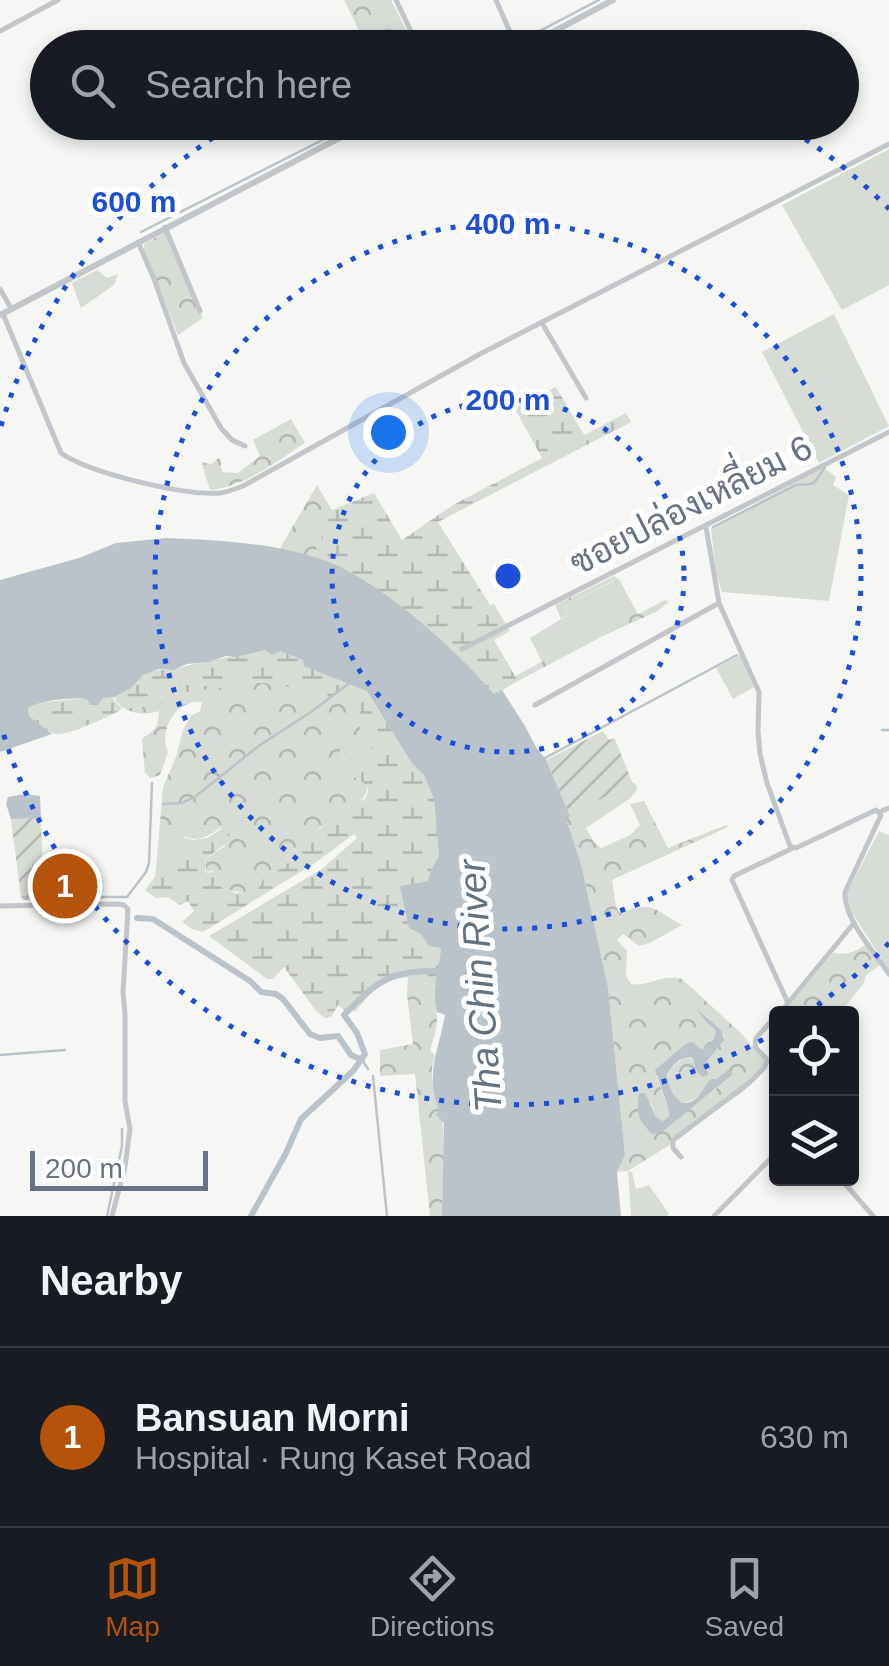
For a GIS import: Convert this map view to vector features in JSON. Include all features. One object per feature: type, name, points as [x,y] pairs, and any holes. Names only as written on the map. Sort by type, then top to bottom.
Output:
[{"type":"street","points":[[0,31],[58,0]]},
{"type":"street","points":[[396,0],[410,30]]},
{"type":"street","points":[[496,0],[511,30]]},
{"type":"street","points":[[555,30],[613,0]]},
{"type":"street","points":[[335,140],[1,314],[61,452],[156,486],[207,493],[243,486],[480,354],[889,144]]},
{"type":"street","points":[[165,228],[200,311]]},
{"type":"street","points":[[138,242],[182,359],[221,428],[232,440],[246,446]]},
{"type":"street","points":[[0,289],[11,310]]},
{"type":"street","points":[[542,323],[586,398]]},
{"type":"street","name":"ซอยปล่องเหลี่ยม 6","points":[[462,649],[889,432]]},
{"type":"street","points":[[706,527],[719,604],[759,692],[760,754],[792,848]]},
{"type":"street","points":[[534,705],[719,604]]},
{"type":"street","points":[[788,1003],[732,880],[734,876],[876,810],[889,808]]},
{"type":"street","points":[[880,812],[881,819],[844,892],[846,909],[889,974]]},
{"type":"street","points":[[0,906],[116,904],[128,909],[123,992],[125,1101],[130,1129],[112,1216]]},
{"type":"street","points":[[786,1006],[854,922]]},
{"type":"street","points":[[681,1157],[673,1148],[673,1140],[750,1083],[764,1068],[768,1060],[755,1047],[756,1038],[769,1024]]},
{"type":"street","points":[[714,1216],[769,1160]]},
{"type":"street","points":[[847,1186],[873,1216]]},
{"type":"green space","points":[[344,0],[391,0],[406,30],[359,30]]},
{"type":"green space","points":[[889,149],[889,285],[842,310],[782,205]]},
{"type":"green space","points":[[165,233],[203,318],[178,335],[144,249],[144,244]]},
{"type":"green space","points":[[97,270],[107,278],[118,274],[114,285],[81,308],[72,283]]},
{"type":"green space","points":[[834,314],[889,426],[819,463],[762,352]]},
{"type":"green space","points":[[556,387],[584,435],[626,413],[631,422],[438,522],[510,631],[494,640],[518,681],[494,695],[411,615],[360,579],[313,558],[332,510],[374,493],[402,540],[453,505],[542,458],[514,407]]},
{"type":"green space","points":[[291,419],[305,443],[248,478],[210,490],[201,462],[211,464],[220,457],[222,472],[238,473],[260,456],[253,440]]},
{"type":"green space","points":[[826,469],[836,477],[833,485],[849,495],[829,601],[722,592],[711,528]]},
{"type":"green space","points":[[317,485],[332,510],[313,558],[279,550]]},
{"type":"green space","points":[[614,576],[638,614],[665,600],[669,602],[518,681],[515,676],[631,615],[613,581],[565,606],[568,615],[561,619],[555,605]]},
{"type":"green space","points":[[614,581],[632,615],[542,662],[530,638],[568,615],[565,606]]},
{"type":"green space","points":[[265,650],[303,660],[367,691],[413,765],[424,775],[434,799],[439,856],[429,881],[401,886],[421,934],[441,948],[436,987],[418,977],[389,981],[355,1012],[348,1013],[338,1005],[331,1017],[325,1018],[284,967],[273,979],[267,979],[209,936],[322,869],[357,838],[354,834],[315,863],[203,932],[182,922],[194,911],[188,901],[180,905],[168,897],[156,898],[145,890],[155,877],[157,857],[174,853],[174,840],[179,836],[207,838],[226,826],[231,827],[228,842],[205,859],[205,872],[215,870],[217,885],[236,893],[257,890],[266,874],[294,858],[294,851],[311,836],[342,819],[348,804],[365,799],[368,786],[351,775],[340,750],[350,744],[350,752],[357,759],[366,758],[371,755],[372,738],[363,735],[357,719],[360,703],[343,690],[328,697],[326,706],[320,706],[287,687],[248,683],[244,672],[237,669],[230,674],[234,685],[225,688],[197,685],[180,693],[184,689],[180,679],[176,682],[177,694],[159,705],[131,708],[119,694],[149,672]]},
{"type":"green space","points":[[740,655],[754,687],[733,699],[716,668]]},
{"type":"green space","points":[[237,669],[244,672],[248,683],[279,684],[315,697],[343,690],[360,703],[372,738],[371,755],[366,759],[357,759],[350,752],[350,745],[340,751],[351,775],[368,786],[359,804],[310,836],[294,851],[294,858],[266,874],[257,890],[246,892],[217,885],[214,870],[206,872],[205,859],[225,846],[221,827],[199,839],[184,836],[174,853],[157,857],[163,787],[183,730],[191,716],[200,711],[202,702],[185,705],[172,717],[166,734],[168,752],[160,775],[151,778],[145,773],[142,738],[155,728],[159,711],[134,712],[122,707],[114,697],[119,694],[131,708],[139,709],[180,679],[189,692],[197,685],[225,688],[230,674]]},
{"type":"green space","points":[[111,696],[122,709],[62,734],[52,733],[29,716],[28,707],[33,703]]},
{"type":"green space","points":[[603,731],[609,740],[614,738],[632,782],[570,816],[546,760]]},
{"type":"green space","points":[[632,782],[637,790],[629,799],[586,828],[601,848],[630,835],[640,825],[630,804],[644,801],[668,848],[728,827],[612,880],[620,913],[653,908],[682,925],[639,946],[623,934],[617,940],[627,951],[626,976],[631,984],[682,979],[755,1051],[769,1058],[744,1091],[628,1171],[617,1172],[625,1155],[608,987],[581,864],[565,818]],"holes":[[[700,1011],[724,1036],[707,1061],[707,1075],[694,1059],[686,1057],[676,1064],[667,1081],[671,1096],[684,1102],[699,1096],[717,1079],[717,1088],[653,1134],[650,1101],[656,1117],[663,1121],[669,1116],[656,1076],[698,1047],[703,1049],[711,1044],[715,1036],[717,1030]]]},
{"type":"green space","points":[[41,818],[43,876],[51,876],[51,900],[23,900],[11,819]]},
{"type":"green space","points":[[879,831],[889,835],[889,970],[847,905],[846,895]]},
{"type":"green space","points":[[865,945],[880,965],[866,975],[846,1006],[789,1006],[833,953]]},
{"type":"green space","points":[[408,977],[418,977],[436,987],[437,1023],[430,1050],[435,1056],[433,1084],[443,1127],[442,1216],[430,1216],[415,1074],[380,1076],[380,1050],[413,1044]]},
{"type":"green space","points":[[628,1171],[632,1172],[636,1189],[649,1185],[667,1216],[631,1216]]},
{"type":"water","name":"Tha Chin River","points":[[166,538],[267,546],[326,561],[393,600],[460,657],[494,694],[502,690],[546,760],[570,816],[566,819],[581,864],[608,987],[625,1155],[617,1172],[621,1216],[442,1216],[444,1123],[436,1115],[439,1111],[433,1085],[445,1015],[437,1012],[435,997],[441,948],[429,946],[421,934],[409,928],[400,886],[428,881],[439,856],[434,799],[424,775],[413,765],[367,691],[304,666],[303,660],[280,651],[272,655],[265,650],[226,656],[143,675],[131,688],[103,698],[98,705],[74,698],[33,705],[28,708],[29,716],[52,734],[0,752],[0,580],[79,558],[116,543]]},
{"type":"water","points":[[40,796],[41,818],[11,819],[8,797]]},
{"type":"water","points":[[697,1009],[721,1030],[724,1040],[707,1061],[708,1075],[702,1077],[690,1057],[674,1065],[667,1075],[674,1095],[688,1103],[711,1079],[728,1070],[733,1074],[662,1132],[652,1134],[639,1116],[639,1093],[645,1093],[656,1117],[663,1121],[669,1116],[668,1107],[655,1070],[687,1043],[693,1042],[703,1049],[714,1039],[716,1030]]},
{"type":"waterway","points":[[542,30],[599,0]]},
{"type":"waterway","points":[[141,232],[322,140]]},
{"type":"waterway","points":[[713,527],[796,485],[812,483],[825,467]]},
{"type":"waterway","points":[[545,758],[737,655]]},
{"type":"waterway","points":[[163,804],[182,803],[196,796],[260,745],[352,681]]},
{"type":"waterway","points":[[882,730],[889,730]]},
{"type":"waterway","points":[[73,897],[127,897],[146,872],[152,783]]},
{"type":"waterway","points":[[23,897],[53,897]]},
{"type":"waterway","points":[[137,918],[153,919],[261,992],[276,994],[310,1034],[320,1038],[338,1036],[351,1055],[362,1060]]},
{"type":"waterway","name":"Tha Chin River","points":[[251,1216],[301,1119],[353,1071],[365,1054],[344,1015],[388,979],[412,972],[445,971]]},
{"type":"waterway","points":[[0,1055],[65,1050]]},
{"type":"waterway","points":[[362,1060],[368,1069]]},
{"type":"waterway","points":[[373,1076],[387,1216]]},
{"type":"waterway","points":[[107,1216],[122,1129]]},
{"type":"place","name":"Bansuan Morni","points":[[65,886]]}]
